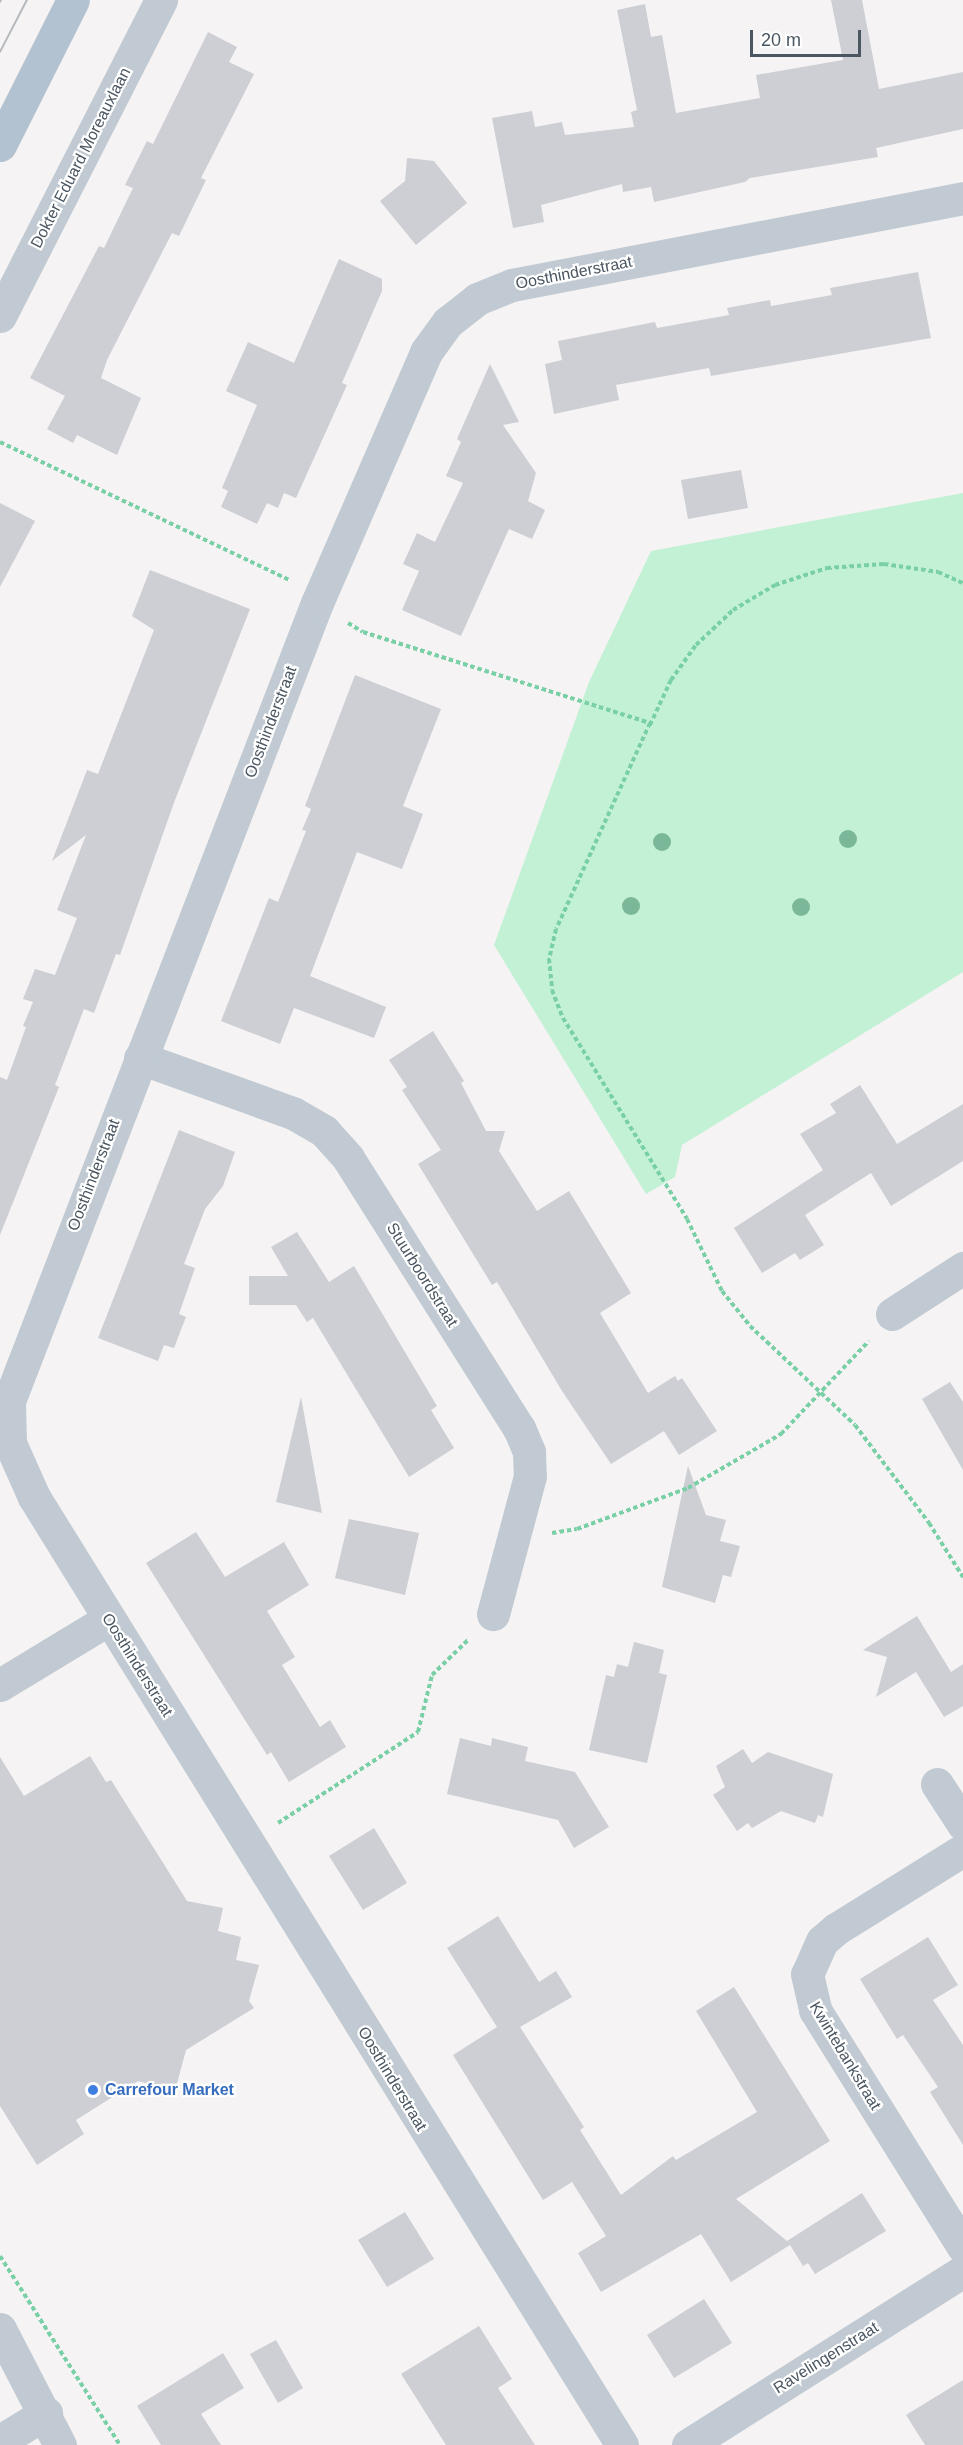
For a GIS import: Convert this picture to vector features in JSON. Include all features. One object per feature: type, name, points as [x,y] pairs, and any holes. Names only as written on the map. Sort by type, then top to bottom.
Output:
[{"type":"main road","points":[[0,145],[73,0]]},
{"type":"street","name":"Dokter Eduard Moreauxlaan","points":[[0,316],[161,0]]},
{"type":"street","name":"Oosthinderstraat","points":[[622,2445],[34,1497],[10,1443],[9,1401],[317,603],[426,352],[448,322],[477,299],[512,285],[963,198]]},
{"type":"street","name":"Stuurboordstraat","points":[[140,1058],[293,1113],[324,1131],[348,1158],[519,1428],[529,1452],[530,1476],[516,1539],[493,1614]]},
{"type":"street","points":[[892,1314],[963,1269]]},
{"type":"street","points":[[0,1685],[109,1619]]},
{"type":"street","points":[[937,1784],[963,1824]]},
{"type":"street","name":"Kwintebankstraat","points":[[963,1850],[836,1929],[822,1941],[807,1974],[815,2010],[963,2247]]},
{"type":"street","name":"Ravelingenstraat","points":[[688,2445],[963,2271]]},
{"type":"street","points":[[0,2329],[46,2413],[60,2445]]},
{"type":"street","points":[[0,2441],[46,2413]]},
{"type":"path","points":[[0,442],[292,582],[317,603],[363,632],[650,723]]},
{"type":"path","points":[[963,583],[938,572],[884,564],[827,568],[775,585],[733,610],[696,645],[671,680],[556,929],[549,959],[552,990],[564,1018],[687,1219],[722,1291],[750,1326],[823,1392],[855,1425],[929,1523],[963,1577]]},
{"type":"path","points":[[516,1539],[578,1529],[688,1488],[781,1434],[823,1392],[892,1314]]},
{"type":"path","points":[[247,1843],[418,1732],[432,1675],[493,1614]]},
{"type":"path","points":[[0,2256],[120,2445]]},
{"type":"green space","points":[[963,493],[963,972],[682,1145],[675,1177],[646,1194],[494,945],[589,682],[651,551]]},
{"type":"building","points":[[831,0],[862,0],[879,89],[963,72],[963,129],[876,148],[878,157],[750,178],[745,182],[654,202],[651,187],[623,192],[622,184],[541,205],[544,222],[513,228],[492,118],[532,111],[535,127],[562,122],[565,135],[634,127],[631,112],[637,110],[617,10],[645,4],[651,37],[662,35],[676,113],[760,98],[756,75],[843,60]]},
{"type":"building","points":[[208,32],[237,47],[229,62],[254,74],[201,178],[206,180],[179,236],[172,233],[107,360],[101,378],[141,398],[117,455],[77,435],[73,443],[47,429],[65,396],[30,378],[99,246],[104,248],[133,188],[125,185],[147,141],[153,144]]},
{"type":"building","points":[[407,158],[434,161],[467,203],[416,245],[380,201],[405,181]]},
{"type":"building","points":[[339,259],[382,279],[382,291],[342,383],[347,385],[296,498],[284,493],[278,508],[267,503],[257,524],[221,507],[228,491],[222,488],[257,405],[226,391],[248,342],[294,363]]},
{"type":"building","points":[[918,272],[931,338],[711,376],[709,368],[616,385],[619,400],[554,414],[545,364],[562,360],[558,341],[655,322],[657,328],[729,315],[727,308],[770,300],[771,306],[832,295],[830,288]]},
{"type":"building","points":[[490,364],[519,422],[503,425],[536,473],[528,501],[545,510],[532,539],[509,529],[461,636],[402,610],[419,571],[403,564],[417,533],[435,542],[463,483],[446,476],[461,442],[457,439]]},
{"type":"building","points":[[741,470],[748,508],[688,519],[681,480]]},
{"type":"building","points":[[0,503],[35,521],[0,587]]},
{"type":"building","points":[[150,570],[250,609],[175,800],[120,955],[116,954],[94,1013],[84,1009],[55,1085],[59,1087],[0,1235],[0,1077],[7,1080],[26,1027],[23,1026],[33,1002],[23,999],[35,969],[55,975],[77,918],[57,910],[86,835],[52,861],[87,770],[98,774],[154,630],[132,616]]},
{"type":"building","points":[[355,675],[441,709],[403,806],[423,814],[402,869],[357,852],[310,976],[386,1007],[374,1038],[294,1008],[280,1044],[221,1021],[269,898],[278,902],[306,831],[302,830],[311,809],[305,806]]},
{"type":"building","points":[[433,1031],[464,1081],[461,1083],[486,1131],[505,1131],[499,1151],[537,1211],[569,1191],[631,1293],[600,1313],[648,1393],[675,1376],[678,1381],[682,1378],[717,1431],[679,1455],[664,1431],[611,1464],[562,1391],[497,1282],[492,1285],[418,1164],[441,1150],[402,1090],[407,1087],[389,1060]]},
{"type":"building","points":[[860,1085],[897,1144],[963,1104],[963,1161],[891,1206],[871,1173],[805,1215],[824,1245],[800,1260],[795,1253],[762,1273],[734,1228],[823,1170],[800,1134],[836,1113],[830,1104]]},
{"type":"building","points":[[179,1130],[235,1152],[223,1186],[205,1209],[184,1264],[195,1268],[179,1314],[186,1317],[174,1348],[164,1345],[158,1361],[98,1338]]},
{"type":"building","points":[[297,1232],[329,1282],[354,1266],[437,1406],[431,1410],[454,1448],[409,1477],[313,1318],[307,1322],[296,1305],[249,1305],[249,1276],[288,1276],[271,1247]]},
{"type":"building","points":[[950,1382],[963,1402],[963,1470],[922,1399]]},
{"type":"building","points":[[301,1397],[322,1513],[276,1502]]},
{"type":"building","points":[[688,1466],[706,1515],[726,1520],[720,1541],[740,1546],[731,1577],[723,1575],[715,1603],[662,1587]]},
{"type":"building","points":[[349,1519],[419,1533],[405,1595],[335,1578]]},
{"type":"building","points":[[196,1532],[225,1577],[284,1542],[309,1585],[267,1611],[295,1657],[282,1665],[320,1727],[330,1720],[346,1747],[289,1782],[271,1752],[267,1755],[146,1563]]},
{"type":"building","points":[[917,1616],[951,1672],[963,1664],[963,1706],[944,1717],[916,1672],[876,1697],[887,1657],[863,1650]]},
{"type":"building","points":[[634,1642],[664,1650],[659,1673],[667,1675],[647,1763],[589,1750],[606,1675],[614,1677],[617,1664],[628,1667]]},
{"type":"building","points":[[460,1738],[491,1746],[492,1738],[528,1747],[525,1761],[575,1772],[609,1827],[574,1848],[558,1820],[447,1794]]},
{"type":"building","points":[[743,1749],[752,1763],[768,1752],[833,1774],[823,1817],[818,1815],[815,1823],[781,1811],[752,1828],[748,1823],[737,1831],[713,1795],[725,1787],[716,1766]]},
{"type":"building","points":[[90,1756],[106,1782],[111,1780],[187,1901],[223,1908],[218,1931],[241,1937],[236,1960],[259,1965],[249,2001],[254,2008],[186,2050],[175,2091],[138,2081],[76,2120],[84,2134],[37,2165],[0,2106],[0,1757],[24,1796]]},
{"type":"building","points":[[374,1828],[407,1883],[363,1910],[329,1856]]},
{"type":"building","points":[[498,1916],[539,1982],[556,1971],[572,1997],[520,2027],[584,2127],[580,2130],[621,2195],[673,2156],[676,2160],[757,2112],[696,2011],[734,1987],[830,2141],[736,2199],[787,2241],[862,2193],[886,2231],[815,2274],[808,2263],[803,2266],[790,2245],[731,2282],[701,2234],[601,2292],[578,2253],[606,2236],[572,2182],[543,2200],[453,2055],[497,2027],[447,1948]]},
{"type":"building","points":[[928,1937],[958,1985],[933,2000],[963,2045],[963,2145],[930,2092],[938,2087],[903,2035],[897,2039],[860,1979]]},
{"type":"building","points":[[405,2212],[434,2259],[387,2287],[358,2240]]},
{"type":"building","points":[[704,2299],[732,2343],[674,2378],[647,2335]]},
{"type":"building","points":[[479,2326],[512,2379],[498,2388],[535,2445],[446,2445],[401,2374]]},
{"type":"building","points":[[276,2340],[303,2388],[278,2403],[250,2354]]},
{"type":"building","points":[[223,2353],[244,2388],[201,2414],[221,2445],[161,2445],[137,2406]]},
{"type":"building","points":[[963,2380],[963,2445],[925,2445],[906,2415]]},
{"type":"tram line","points":[[0,52],[27,0]]},
{"type":"place","name":"Carrefour Market","points":[[93,2090]]}]
